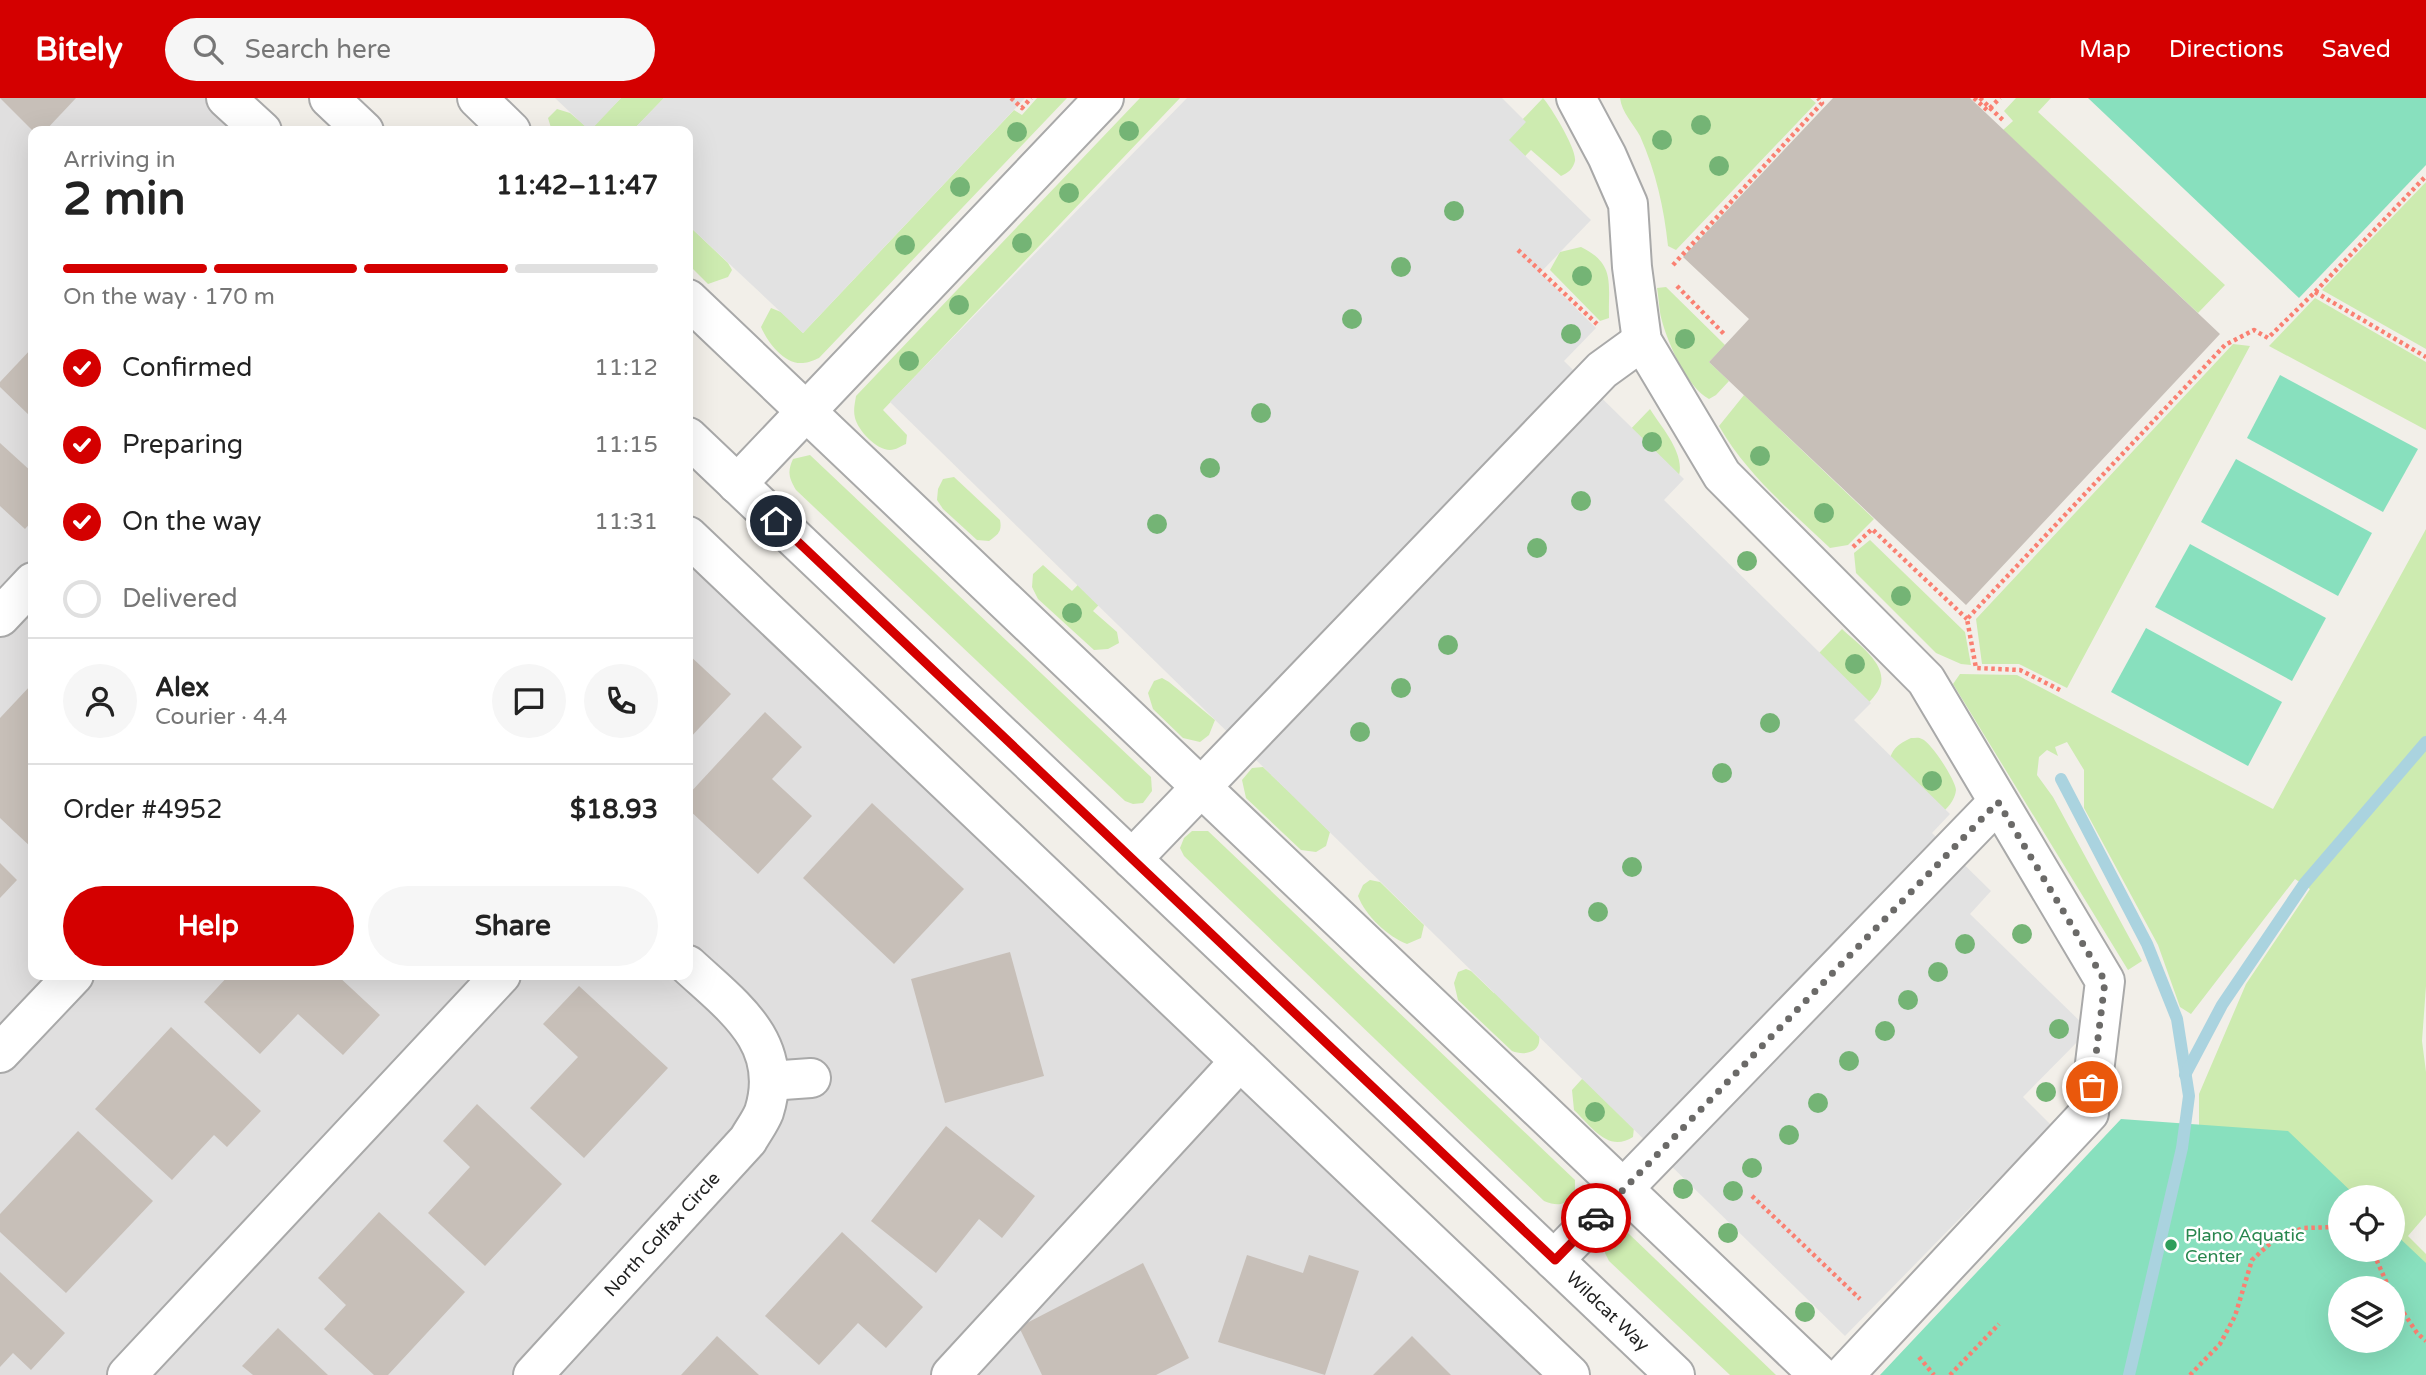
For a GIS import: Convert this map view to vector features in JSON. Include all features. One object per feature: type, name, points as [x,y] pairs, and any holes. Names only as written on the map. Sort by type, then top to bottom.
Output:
[{"type":"street","points":[[226,98],[257,126]]},
{"type":"street","points":[[477,98],[506,126]]},
{"type":"street","points":[[737,484],[1104,98]]},
{"type":"street","points":[[1576,98],[1607,156],[1628,205],[1632,267],[1642,341],[1722,475],[1926,680],[2105,981],[2089,1113],[1844,1375]]},
{"type":"street","points":[[693,304],[1819,1375]]},
{"type":"street","points":[[1132,859],[1602,370],[1642,341]]},
{"type":"street","name":"Wildcat Way","points":[[693,442],[1675,1375]]},
{"type":"street","points":[[693,541],[1570,1375]]},
{"type":"street","points":[[0,617],[28,587]]},
{"type":"street","points":[[1555,1260],[1998,802]]},
{"type":"street","name":"North Colfax Circle","points":[[533,1375],[748,1140],[764,1113],[769,1082],[763,1050],[749,1022],[693,970]]},
{"type":"street","points":[[0,1053],[69,980]]},
{"type":"street","points":[[128,1375],[496,980]]},
{"type":"street","points":[[951,1375],[1240,1061]]},
{"type":"street","points":[[769,1082],[811,1077]]},
{"type":"path","points":[[1011,98],[1022,108],[1031,98]]},
{"type":"path","points":[[1665,274],[1822,103],[1818,98]]},
{"type":"path","points":[[1974,98],[1987,110],[2000,98]]},
{"type":"path","points":[[1980,98],[2005,122]]},
{"type":"path","points":[[1967,620],[2225,345],[2254,330],[2267,338],[2426,176]]},
{"type":"path","points":[[1518,250],[1546,275]]},
{"type":"path","points":[[1674,283],[1727,335]]},
{"type":"path","points":[[2315,292],[2426,357]]},
{"type":"path","points":[[1852,548],[1872,529],[1967,620],[1976,668],[2020,670],[2060,690]]},
{"type":"path","points":[[1752,1196],[1914,1350],[1934,1375]]},
{"type":"path","points":[[2190,1375],[2220,1344],[2230,1325],[2252,1260],[2275,1239],[2304,1228],[2328,1227]]},
{"type":"path","points":[[2405,1315],[2426,1341]]},
{"type":"path","points":[[1950,1375],[1999,1324]]},
{"type":"shaded area","points":[[0,98],[219,98],[250,126],[28,126],[28,980],[693,980],[693,539],[1590,1375],[0,1375]]},
{"type":"shaded area","points":[[555,98],[621,98],[595,126],[585,126]]},
{"type":"shaded area","points":[[664,98],[1025,98],[803,333],[693,230],[693,126],[637,126]]},
{"type":"shaded area","points":[[1187,98],[1502,98],[1526,122],[1509,140],[1591,220],[1540,273],[1596,328],[1564,361],[1684,479],[1664,500],[1871,703],[1854,720],[1950,814],[1932,833],[1991,891],[1970,914],[2089,1030],[2023,1097],[2051,1125],[1845,1336],[890,402]]},
{"type":"green space","points":[[621,98],[664,98],[637,126],[594,126]]},
{"type":"green space","points":[[1037,98],[1067,98],[819,358],[796,363],[777,351],[761,327],[771,308],[781,312],[803,333],[1014,110],[1022,115]]},
{"type":"green space","points":[[1140,98],[1180,98],[883,410],[907,435],[906,444],[896,449],[879,447],[857,423],[854,412],[856,396]]},
{"type":"green space","points":[[1543,98],[1572,147],[1575,161],[1572,168],[1561,176],[1531,150],[1093,611],[1117,632],[1119,643],[1108,649],[1094,650],[1038,599],[1032,587],[1033,574],[1043,565],[1072,591]]},
{"type":"green space","points":[[1620,98],[1810,98],[1816,103],[1676,250],[1668,246],[1651,163]]},
{"type":"green space","points":[[2016,98],[2051,98],[2038,112],[2225,285],[2198,313],[2003,130],[2013,121],[2004,111]]},
{"type":"green space","points":[[2088,98],[2426,98],[2426,165],[2299,298]]},
{"type":"green space","points":[[557,109],[570,113],[585,126],[550,126],[548,118]]},
{"type":"green space","points":[[2426,182],[2426,349],[2322,290]]},
{"type":"green space","points":[[693,230],[732,270],[728,277],[708,284],[693,269]]},
{"type":"green space","points":[[1581,247],[1600,260],[1608,276],[1609,318],[1600,321],[1550,270],[1560,252]]},
{"type":"green space","points":[[1666,287],[1725,345],[1709,362],[1729,381],[1709,399],[1686,376],[1669,341],[1661,317],[1657,288]]},
{"type":"green space","points":[[2315,298],[2426,362],[2426,430],[2269,346]]},
{"type":"green space","points":[[2233,344],[2250,346],[2067,688],[2019,664],[1982,664],[1976,619]]},
{"type":"green space","points":[[2280,375],[2418,449],[2383,512],[2247,438]]},
{"type":"green space","points":[[1744,395],[1874,519],[1848,545],[1830,548],[1770,491],[1730,444],[1719,426]]},
{"type":"green space","points":[[1650,409],[1677,454],[1680,464],[1676,483],[1306,808],[1330,832],[1326,846],[1316,852],[1301,850],[1246,798],[1242,780],[1252,768],[1263,767],[1285,788]]},
{"type":"green space","points":[[810,455],[1151,777],[1152,791],[1143,803],[1125,801],[796,490],[790,475],[793,459]]},
{"type":"green space","points":[[2236,459],[2372,533],[2338,596],[2201,522]]},
{"type":"green space","points":[[954,477],[1000,520],[999,532],[989,541],[977,540],[943,509],[937,500],[943,479]]},
{"type":"green space","points":[[2426,529],[2426,986],[2422,1041],[2426,1072],[2426,1215],[2408,1236],[2426,1254],[2426,1333],[2405,1276],[2397,1262],[2405,1262],[2405,1185],[2328,1185],[2328,1192],[2199,1133],[2199,1094],[2246,984],[2310,889],[2295,879],[2191,1014],[2180,1007],[2158,945],[2084,808],[2084,770],[2067,742],[2055,747],[2058,756],[2047,750],[2039,757],[2037,775],[2053,797],[2142,961],[2128,970],[1953,684],[1960,674],[2017,675],[2273,809]]},
{"type":"green space","points":[[1870,540],[1965,632],[1971,665],[1961,664],[1936,653],[1856,573],[1854,553]]},
{"type":"green space","points":[[2190,544],[2326,618],[2292,681],[2155,607]]},
{"type":"green space","points":[[2146,628],[2282,702],[2248,766],[2111,692]]},
{"type":"green space","points":[[1842,629],[1870,655],[1880,671],[1881,680],[1875,695],[1516,1013],[1539,1036],[1539,1042],[1531,1052],[1512,1051],[1458,1000],[1454,983],[1458,972],[1466,969],[1471,971],[1494,993]]},
{"type":"green space","points":[[1162,678],[1215,720],[1209,735],[1200,742],[1183,738],[1153,709],[1148,693],[1154,681]]},
{"type":"green space","points":[[1911,738],[1920,738],[1926,742],[1937,754],[1955,785],[1952,801],[1945,810],[1935,810],[1889,765],[1896,748]]},
{"type":"green space","points":[[1192,831],[1208,831],[1575,1180],[1575,1194],[1561,1204],[1544,1201],[1184,856],[1180,848],[1184,838]]},
{"type":"green space","points":[[1370,880],[1380,882],[1424,925],[1421,938],[1407,944],[1385,931],[1372,918],[1358,896],[1363,885]]},
{"type":"green space","points":[[1582,1079],[1592,1084],[1634,1127],[1633,1137],[1616,1142],[1608,1140],[1574,1110],[1572,1090]]},
{"type":"green space","name":"Plano Aquatic Center","points":[[2121,1119],[2288,1131],[2344,1185],[2328,1185],[2328,1262],[2405,1262],[2405,1243],[2426,1263],[2426,1375],[1880,1375]]},
{"type":"green space","points":[[1628,1233],[1776,1375],[1730,1375],[1609,1261],[1605,1253],[1606,1244],[1616,1235]]},
{"type":"building","points":[[0,98],[76,98],[50,126],[28,126]]},
{"type":"building","points":[[1833,98],[1970,98],[2220,334],[1966,605],[1709,362],[1749,319],[1683,257]]},
{"type":"building","points":[[28,352],[28,414],[0,387],[0,382]]},
{"type":"building","points":[[0,443],[28,468],[28,526],[25,529],[0,506]]},
{"type":"building","points":[[693,659],[731,694],[693,735]]},
{"type":"building","points":[[28,688],[28,844],[0,818],[0,718]]},
{"type":"building","points":[[765,712],[802,747],[772,779],[812,816],[758,874],[693,814],[693,790]]},
{"type":"building","points":[[872,803],[964,889],[894,964],[803,878]]},
{"type":"building","points":[[0,863],[17,880],[0,898]]},
{"type":"building","points":[[1010,952],[1044,1076],[945,1103],[911,979]]},
{"type":"building","points":[[224,980],[342,980],[380,1015],[343,1055],[298,1014],[260,1054],[204,1002]]},
{"type":"building","points":[[579,986],[668,1068],[584,1158],[530,1108],[578,1057],[543,1024]]},
{"type":"building","points":[[171,1027],[261,1111],[227,1147],[214,1135],[172,1180],[95,1109]]},
{"type":"building","points":[[477,1104],[562,1184],[485,1266],[428,1213],[470,1167],[443,1141]]},
{"type":"building","points":[[946,1126],[1035,1196],[1002,1238],[979,1219],[936,1273],[871,1221]]},
{"type":"building","points":[[78,1131],[153,1201],[66,1293],[0,1232],[0,1214]]},
{"type":"building","points":[[379,1212],[465,1292],[388,1375],[374,1375],[324,1329],[346,1305],[318,1278]]},
{"type":"building","points":[[842,1232],[923,1307],[886,1348],[858,1323],[819,1365],[765,1316]]},
{"type":"building","points":[[1247,1255],[1303,1273],[1309,1255],[1359,1271],[1325,1375],[1218,1342]]},
{"type":"building","points":[[1143,1263],[1189,1358],[1156,1375],[1042,1375],[1019,1327]]},
{"type":"building","points":[[0,1272],[65,1333],[31,1370],[13,1353],[0,1367]]},
{"type":"building","points":[[278,1328],[328,1375],[253,1375],[242,1366]]},
{"type":"building","points":[[717,1336],[759,1375],[681,1375]]},
{"type":"building","points":[[1412,1336],[1451,1375],[1373,1375]]},
{"type":"waterway","points":[[2185,1075],[2222,1005],[2304,884],[2426,742]]},
{"type":"waterway","points":[[2061,779],[2147,944],[2177,1019],[2189,1096],[2182,1148],[2129,1375]]},
{"type":"way so far","points":[[1596,1218],[1998,802],[2105,981],[2092,1087]]},
{"type":"place","name":"Plano Aquatic Center","points":[[2171,1245]]},
{"type":"route","points":[[776,521],[1555,1260],[1596,1218]]}]
